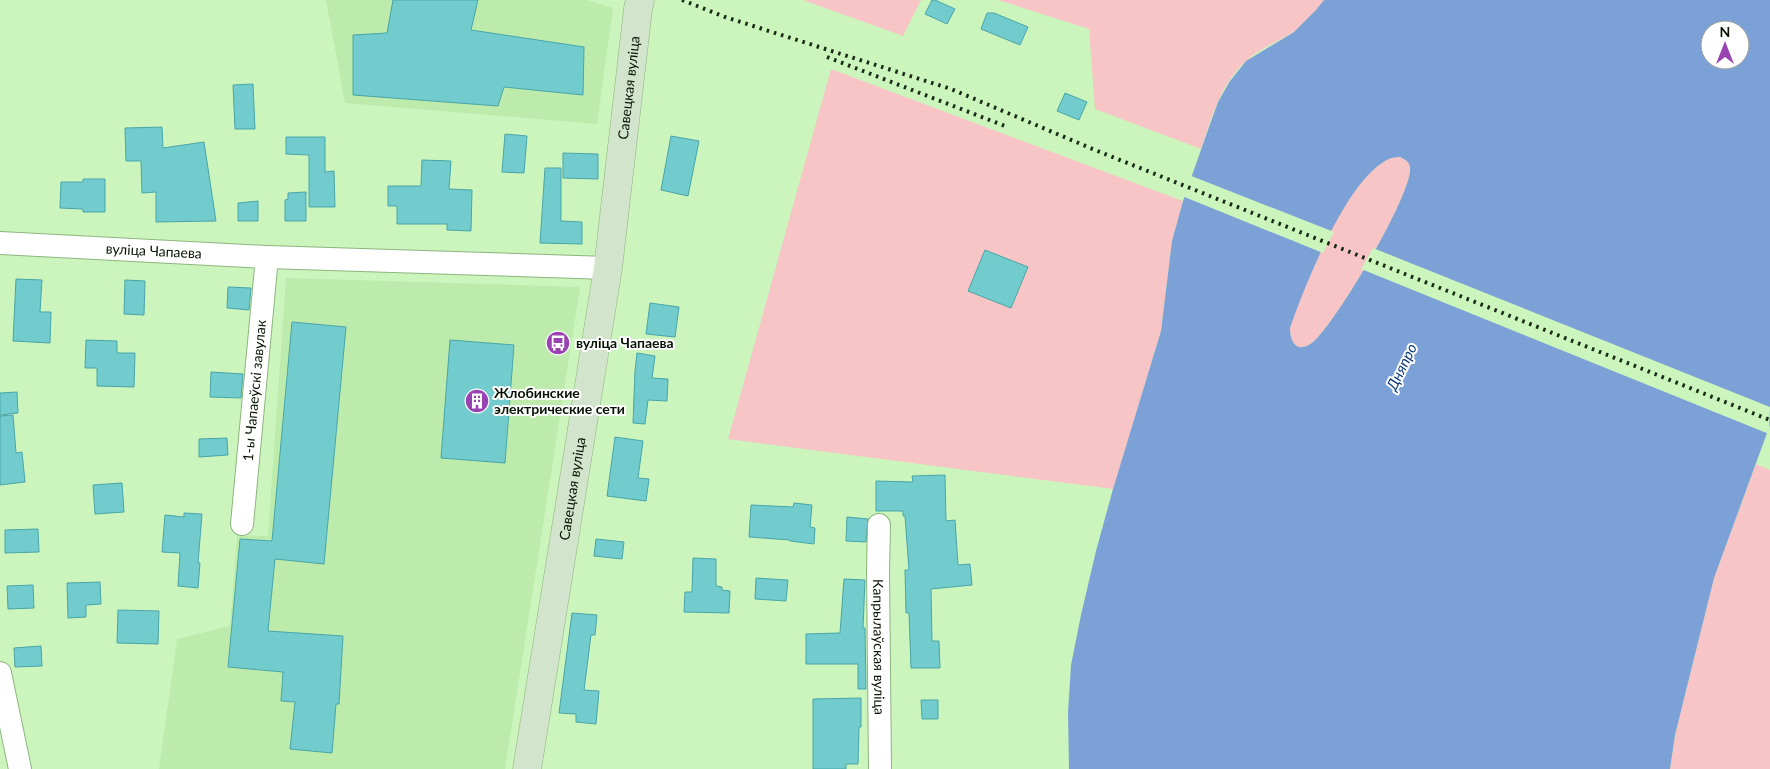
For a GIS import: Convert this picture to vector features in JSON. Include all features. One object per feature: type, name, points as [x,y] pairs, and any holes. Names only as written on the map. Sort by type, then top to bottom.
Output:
[{"type":"main road","name":"Савецкая вуліца","points":[[527,769],[608,268],[640,0]]},
{"type":"street","name":"вуліца Чапаева","points":[[0,243],[267,257],[608,268]]},
{"type":"street","name":"1-ы Чапаеўскі завулак","points":[[242,524],[267,257]]},
{"type":"street","name":"Капрылаўская вуліца","points":[[880,525],[878,571],[880,769]]},
{"type":"street","points":[[0,673],[20,769]]},
{"type":"shaded area","points":[[326,0],[587,0],[613,8],[597,124],[345,103]]},
{"type":"shaded area","points":[[803,0],[921,0],[903,36]]},
{"type":"shaded area","points":[[998,0],[1324,0],[1310,18],[1296,30],[1257,53],[1237,70],[1223,91],[1201,149],[1095,109],[1089,29]]},
{"type":"shaded area","points":[[831,69],[1183,201],[1172,241],[1161,331],[1113,489],[728,439]]},
{"type":"shaded area","points":[[1400,157],[1406,160],[1410,167],[1408,181],[1387,229],[1338,311],[1324,330],[1308,346],[1296,346],[1291,339],[1290,328],[1316,262],[1341,213],[1355,191],[1370,173],[1387,160]]},
{"type":"shaded area","points":[[286,278],[580,287],[505,769],[159,769],[177,639],[230,626],[237,535],[268,536]]},
{"type":"shaded area","points":[[1756,464],[1770,470],[1770,769],[1670,769],[1675,735],[1714,578]]},
{"type":"water","name":"Дняпро","points":[[1324,0],[1770,0],[1770,425],[1714,578],[1675,735],[1670,769],[1069,769],[1068,712],[1071,665],[1081,615],[1113,489],[1161,331],[1172,241],[1183,201],[1218,102],[1230,81],[1246,61],[1294,32]],"holes":[[[1400,157],[1406,160],[1410,167],[1408,181],[1387,229],[1371,257],[1324,330],[1308,346],[1296,346],[1291,339],[1290,328],[1316,262],[1341,213],[1355,191],[1370,173],[1392,158]]]},
{"type":"pier","points":[[1189,175],[1334,232],[1323,253],[1182,196]]},
{"type":"pier","points":[[1373,248],[1770,407],[1769,434],[1361,269]]},
{"type":"building","points":[[393,0],[478,0],[471,30],[584,47],[583,95],[504,87],[498,106],[353,95],[353,35],[387,33]]},
{"type":"building","points":[[932,0],[955,9],[947,24],[925,14]]},
{"type":"building","points":[[987,13],[994,13],[1028,27],[1020,45],[981,29]]},
{"type":"building","points":[[253,84],[255,129],[235,129],[233,85]]},
{"type":"building","points":[[1065,93],[1087,102],[1079,120],[1057,111]]},
{"type":"building","points":[[162,127],[163,148],[204,142],[216,221],[156,222],[156,192],[142,193],[141,161],[126,161],[125,128]]},
{"type":"building","points":[[505,134],[527,136],[524,173],[502,172]]},
{"type":"building","points":[[671,136],[699,141],[688,196],[661,190]]},
{"type":"building","points":[[286,137],[325,137],[325,172],[334,171],[335,207],[309,207],[309,155],[286,154]]},
{"type":"building","points":[[563,153],[598,154],[598,179],[563,178]]},
{"type":"building","points":[[422,160],[451,161],[449,189],[472,190],[471,231],[447,230],[447,224],[397,224],[397,206],[388,206],[388,186],[421,186]]},
{"type":"building","points":[[545,168],[561,168],[561,221],[582,222],[582,244],[540,243]]},
{"type":"building","points":[[83,179],[105,179],[105,212],[83,212],[83,209],[60,208],[61,182],[83,182]]},
{"type":"building","points":[[306,192],[306,221],[285,221],[285,200],[288,199],[288,193]]},
{"type":"building","points":[[258,201],[258,221],[238,221],[238,203]]},
{"type":"building","points":[[985,250],[1028,267],[1011,308],[968,291]]},
{"type":"building","points":[[16,279],[42,280],[40,312],[51,312],[50,343],[13,341]]},
{"type":"building","points":[[125,280],[145,281],[144,315],[124,314]]},
{"type":"building","points":[[228,287],[251,288],[249,310],[227,308]]},
{"type":"building","points":[[650,303],[679,307],[675,337],[646,334]]},
{"type":"building","points":[[292,322],[346,327],[324,564],[275,559],[268,631],[343,636],[339,704],[336,704],[332,753],[290,749],[295,702],[281,701],[283,672],[228,667],[240,539],[272,541]]},
{"type":"building","points":[[86,340],[117,341],[117,353],[135,353],[134,387],[97,386],[97,368],[85,368]]},
{"type":"building","name":"Жлобинские электрические сети","points":[[450,340],[514,345],[505,463],[441,458]]},
{"type":"building","points":[[637,353],[655,356],[652,378],[668,379],[667,401],[648,400],[645,424],[633,423]]},
{"type":"building","points":[[211,372],[243,374],[241,398],[210,397]]},
{"type":"building","points":[[17,392],[18,413],[0,415],[0,393]]},
{"type":"building","points":[[13,415],[16,453],[22,452],[25,482],[0,485],[0,416]]},
{"type":"building","points":[[615,437],[643,441],[638,478],[649,479],[646,501],[607,496]]},
{"type":"building","points":[[227,438],[228,455],[199,457],[199,439]]},
{"type":"building","points":[[945,475],[946,521],[955,520],[958,565],[970,564],[972,585],[931,589],[932,641],[939,641],[940,668],[911,668],[909,613],[906,613],[905,570],[909,570],[905,516],[903,516],[903,511],[876,511],[876,481],[913,482],[912,476]]},
{"type":"building","points":[[122,483],[124,512],[95,514],[93,485]]},
{"type":"building","points":[[794,503],[812,505],[810,527],[815,528],[814,544],[749,537],[751,505],[793,507]]},
{"type":"building","points":[[184,513],[202,514],[198,588],[178,586],[180,553],[162,552],[165,515],[184,517]]},
{"type":"building","points":[[847,517],[868,519],[866,542],[846,541]]},
{"type":"building","points":[[38,529],[39,552],[5,553],[5,530]]},
{"type":"building","points":[[596,539],[624,542],[622,559],[594,556]]},
{"type":"building","points":[[693,558],[716,559],[716,586],[722,587],[722,590],[730,591],[729,613],[684,612],[685,592],[692,592]]},
{"type":"building","points":[[756,578],[788,580],[786,601],[755,599]]},
{"type":"building","points":[[844,579],[865,580],[863,628],[865,628],[866,689],[858,689],[858,664],[806,664],[806,634],[840,633]]},
{"type":"building","points":[[100,582],[101,604],[86,605],[86,617],[68,618],[67,583]]},
{"type":"building","points":[[33,585],[34,608],[8,609],[7,586]]},
{"type":"building","points":[[118,610],[159,611],[158,644],[117,643]]},
{"type":"building","points":[[572,613],[597,615],[595,635],[591,635],[584,690],[599,691],[596,724],[576,722],[576,714],[559,713]]},
{"type":"building","points":[[41,646],[42,666],[15,667],[14,648]]},
{"type":"building","points":[[861,698],[858,764],[846,764],[846,769],[813,769],[813,699]]},
{"type":"building","points":[[921,700],[938,700],[938,719],[922,719]]},
{"type":"railway","points":[[682,0],[725,17],[951,89],[1095,150],[1770,420]]},
{"type":"railway","points":[[827,57],[1005,126]]},
{"type":"place","name":"вуліца Чапаева","points":[[558,343]]},
{"type":"place","name":"Жлобинские электрические сети","points":[[477,401]]}]
